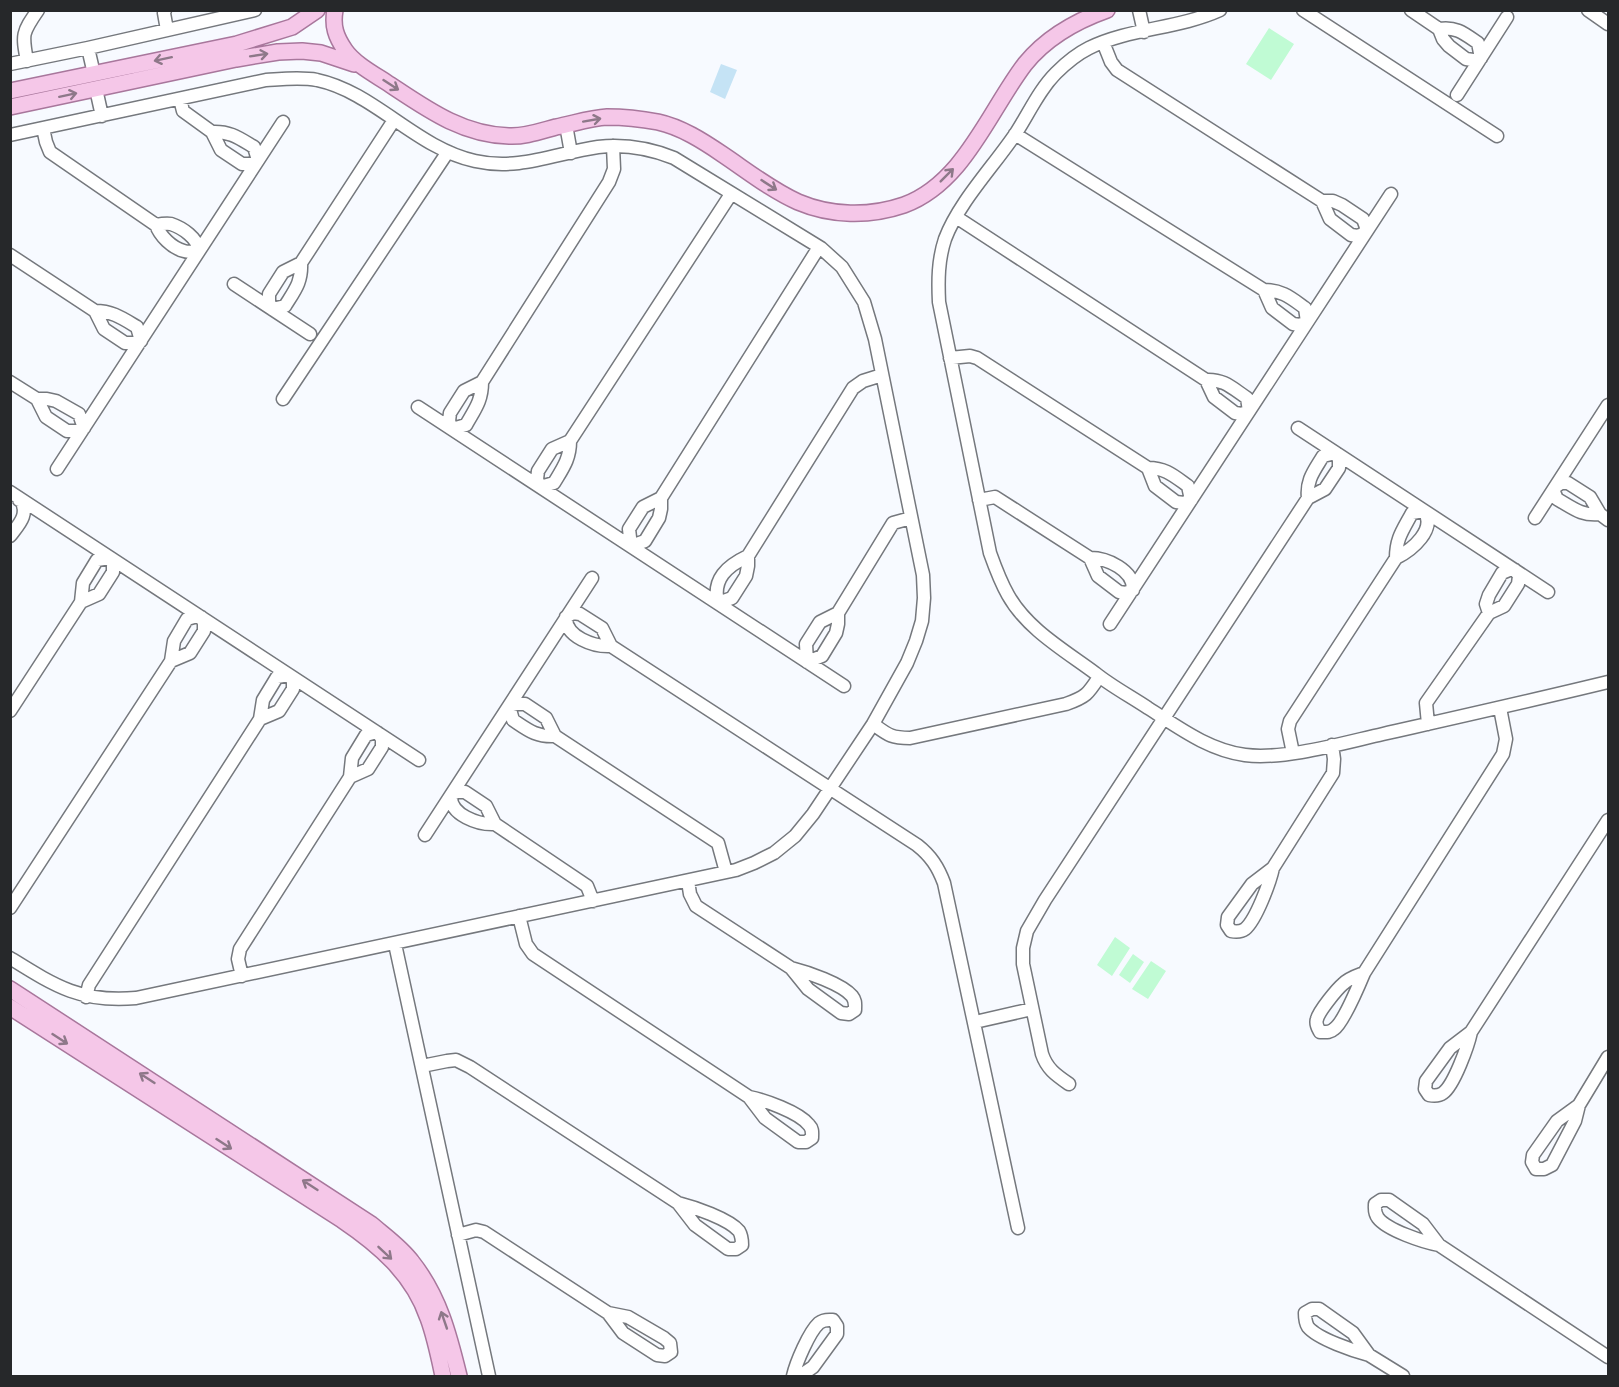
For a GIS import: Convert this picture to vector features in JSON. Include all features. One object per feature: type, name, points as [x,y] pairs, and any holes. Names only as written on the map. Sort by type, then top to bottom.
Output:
[{"type":"main road","points":[[199,59],[292,27],[317,10]]},
{"type":"main road","points":[[335,10],[333,21],[336,36],[346,53],[433,113],[452,123],[474,131],[511,136],[605,117],[660,122],[700,139],[776,190],[798,202],[830,212],[854,214],[882,211],[905,204],[924,195],[948,176],[964,157],[1026,63],[1055,36],[1076,23],[1107,10]]},
{"type":"main road","points":[[10,107],[95,81],[199,59],[302,51],[321,53],[367,69]]},
{"type":"main road","points":[[10,91],[95,81]]},
{"type":"main road","points":[[10,989],[361,1218],[393,1242],[411,1260],[436,1299],[447,1329],[459,1377]]},
{"type":"main road","points":[[10,1007],[342,1220],[386,1253],[404,1273],[420,1299],[428,1318],[443,1377]]},
{"type":"street","points":[[27,61],[23,38],[27,26],[38,10]]},
{"type":"street","points":[[165,10],[167,30]]},
{"type":"street","points":[[10,64],[255,10]]},
{"type":"street","points":[[1139,10],[1144,32]]},
{"type":"street","points":[[1220,10],[1206,17],[1103,42],[1087,48],[1071,60],[1055,74],[1040,94],[1015,134],[956,217],[945,240],[938,276],[939,302],[990,553],[1008,596],[1033,625],[1099,677],[1193,737],[1220,749],[1245,755],[1269,756],[1293,753],[1500,708],[1608,681]]},
{"type":"street","points":[[1303,10],[1497,136]]},
{"type":"street","points":[[1411,10],[1439,29],[1449,46],[1466,59],[1473,60],[1481,57]]},
{"type":"street","points":[[1588,10],[1608,24]]},
{"type":"street","points":[[1457,95],[1507,17]]},
{"type":"street","points":[[1439,29],[1460,30],[1478,44],[1481,57]]},
{"type":"street","points":[[1103,42],[1117,70],[1322,201],[1333,201],[1342,205],[1363,219],[1365,233]]},
{"type":"street","points":[[88,48],[102,116]]},
{"type":"street","points":[[10,135],[266,80],[295,79],[316,80],[337,87],[358,97],[447,153],[478,162],[531,163],[598,147],[613,146],[641,148],[674,158],[819,247],[842,267],[864,302],[875,339],[922,575],[924,598],[922,621],[916,641],[907,663],[873,724],[813,814],[795,836],[774,853],[754,864],[395,944],[136,998],[86,997],[55,985],[10,958]]},
{"type":"street","points":[[180,99],[183,111],[212,132],[221,150],[242,164],[250,164],[258,160]]},
{"type":"street","points":[[272,309],[269,294],[283,272],[301,263],[394,120]]},
{"type":"street","points":[[57,470],[283,122]]},
{"type":"street","points":[[566,125],[571,153]]},
{"type":"street","points":[[43,128],[50,152],[156,225],[162,237],[183,251],[199,250]]},
{"type":"street","points":[[212,132],[231,134],[254,147],[258,160]]},
{"type":"street","points":[[1015,134],[1264,290],[1275,290],[1284,294],[1305,309],[1307,322]]},
{"type":"street","points":[[452,429],[449,421],[450,413],[464,391],[482,382],[609,182],[614,169],[613,146]]},
{"type":"street","points":[[284,399],[447,153]]},
{"type":"street","points":[[540,487],[537,479],[542,464],[552,449],[570,441],[731,194]]},
{"type":"street","points":[[1110,624],[1391,194]]},
{"type":"street","points":[[1322,201],[1330,219],[1351,235],[1358,236],[1365,233]]},
{"type":"street","points":[[956,217],[1206,380],[1214,397],[1235,413],[1242,414],[1249,411]]},
{"type":"street","points":[[631,546],[629,529],[643,507],[661,498],[819,247]]},
{"type":"street","points":[[10,255],[95,311],[104,329],[125,343],[141,340]]},
{"type":"street","points":[[272,309],[285,306],[299,283],[301,263]]},
{"type":"street","points":[[234,284],[310,334]]},
{"type":"street","points":[[1264,290],[1272,308],[1293,324],[1300,325],[1307,322]]},
{"type":"street","points":[[95,311],[114,313],[137,327],[141,340]]},
{"type":"street","points":[[950,358],[970,356],[977,358],[1148,468],[1167,471],[1188,486],[1191,500]]},
{"type":"street","points":[[718,603],[716,586],[730,565],[748,556],[853,388],[863,381],[882,375]]},
{"type":"street","points":[[1206,380],[1217,379],[1247,398],[1249,411]]},
{"type":"street","points":[[10,382],[37,399],[56,400],[79,414],[84,429]]},
{"type":"street","points":[[452,429],[466,425],[480,402],[482,382]]},
{"type":"street","points":[[37,399],[46,417],[67,431],[84,429]]},
{"type":"street","points":[[1535,518],[1608,405]]},
{"type":"street","points":[[418,407],[844,686]]},
{"type":"street","points":[[1298,428],[1548,592]]},
{"type":"street","points":[[540,487],[554,483],[568,460],[570,441]]},
{"type":"street","points":[[1069,1084],[1051,1071],[1045,1062],[1023,964],[1023,948],[1027,931],[1308,498],[1325,489],[1339,468],[1336,453]]},
{"type":"street","points":[[1308,498],[1309,479],[1323,456],[1336,453]]},
{"type":"street","points":[[1148,468],[1155,486],[1176,502],[1184,503],[1191,500]]},
{"type":"street","points":[[1561,483],[1568,483],[1590,497],[1604,517],[1579,512],[1557,499],[1554,492],[1555,487],[1561,483]]},
{"type":"street","points":[[10,492],[16,501],[110,558],[418,760]]},
{"type":"street","points":[[979,500],[995,497],[1090,558],[1109,561],[1131,576],[1133,590]]},
{"type":"street","points":[[631,546],[645,541],[659,518],[662,508],[661,498]]},
{"type":"street","points":[[10,536],[25,514],[25,506],[16,501]]},
{"type":"street","points":[[1293,753],[1288,729],[1290,721],[1396,558],[1414,547],[1428,525],[1429,517],[1424,511]]},
{"type":"street","points":[[1396,558],[1399,536],[1412,513],[1424,511]]},
{"type":"street","points":[[807,662],[822,656],[836,633],[838,614],[893,523],[911,518]]},
{"type":"street","points":[[718,603],[732,598],[746,576],[748,556]]},
{"type":"street","points":[[81,602],[99,594],[113,572],[110,558]]},
{"type":"street","points":[[10,711],[81,602],[83,583],[97,560],[110,558]]},
{"type":"street","points":[[1090,558],[1098,576],[1119,592],[1126,593],[1133,590]]},
{"type":"street","points":[[1428,724],[1426,703],[1489,613],[1504,606],[1518,584],[1519,576],[1515,570]]},
{"type":"street","points":[[1489,613],[1486,604],[1502,573],[1515,570]]},
{"type":"street","points":[[425,835],[592,578]]},
{"type":"street","points":[[611,646],[591,644],[569,630],[566,623],[567,617],[573,613],[580,614],[602,628],[611,646],[917,845],[938,867],[944,883],[975,1022],[1018,1228]]},
{"type":"street","points":[[807,662],[806,644],[820,622],[838,614]]},
{"type":"street","points":[[171,661],[190,653],[204,631],[201,617]]},
{"type":"street","points":[[10,908],[171,661],[174,641],[187,619],[201,617]]},
{"type":"street","points":[[260,719],[279,711],[284,704],[293,689],[293,681],[289,675]]},
{"type":"street","points":[[86,997],[89,985],[260,719],[263,700],[276,677],[289,675]]},
{"type":"street","points":[[873,724],[895,738],[910,738],[1082,699],[1099,677]]},
{"type":"street","points":[[509,706],[525,704],[546,718],[555,736],[718,843],[726,872]]},
{"type":"street","points":[[509,706],[513,720],[535,734],[545,737],[555,736]]},
{"type":"street","points":[[1364,973],[1350,978],[1332,996],[1317,1018],[1316,1025],[1320,1032],[1328,1033],[1336,1029],[1364,973],[1503,754],[1506,739],[1500,708]]},
{"type":"street","points":[[350,777],[368,769],[382,747],[382,739],[378,733]]},
{"type":"street","points":[[242,975],[238,959],[240,949],[350,777],[352,758],[366,735],[378,733]]},
{"type":"street","points":[[1273,868],[1270,884],[1247,928],[1239,932],[1231,931],[1227,925],[1228,917],[1252,884],[1273,868],[1333,773],[1332,745]]},
{"type":"street","points":[[451,795],[465,792],[486,806],[495,824],[587,886],[593,901]]},
{"type":"street","points":[[451,795],[450,801],[453,808],[475,822],[485,825],[495,824]]},
{"type":"street","points":[[1472,1032],[1450,1048],[1426,1082],[1425,1089],[1429,1095],[1437,1096],[1445,1092],[1459,1068],[1472,1032],[1608,820]]},
{"type":"street","points":[[688,880],[690,894],[696,906],[791,968],[808,989],[841,1014],[849,1014],[855,1010],[856,1002],[851,994],[828,981],[791,968]]},
{"type":"street","points":[[519,916],[526,945],[532,954],[748,1097],[765,1118],[798,1142],[806,1142],[812,1138],[813,1130],[808,1123],[785,1109],[764,1100],[748,1097]]},
{"type":"street","points":[[395,944],[489,1377]]},
{"type":"street","points":[[975,1022],[1032,1008]]},
{"type":"street","points":[[1579,1105],[1557,1121],[1533,1155],[1532,1162],[1536,1168],[1544,1169],[1552,1165],[1575,1121],[1579,1105],[1608,1057]]},
{"type":"street","points":[[422,1066],[456,1060],[470,1067],[678,1203],[694,1207],[738,1230],[742,1237],[742,1245],[736,1249],[728,1249],[694,1225],[678,1203]]},
{"type":"street","points":[[1439,1245],[1423,1242],[1379,1219],[1375,1212],[1375,1204],[1381,1200],[1389,1200],[1423,1224],[1439,1245],[1608,1357]]},
{"type":"street","points":[[458,1235],[476,1230],[484,1232],[608,1313],[623,1333],[657,1355],[665,1356],[671,1352],[670,1343],[664,1338],[628,1317],[608,1313]]},
{"type":"street","points":[[1369,1355],[1333,1343],[1309,1329],[1305,1321],[1305,1313],[1312,1309],[1319,1310],[1353,1334],[1369,1355],[1402,1377]]},
{"type":"street","points":[[793,1377],[804,1347],[818,1324],[825,1319],[833,1320],[837,1326],[837,1334],[813,1367],[800,1377]]},
{"type":"green space","points":[[1269,28],[1294,44],[1271,80],[1246,64]]},
{"type":"green space","points":[[1115,937],[1130,948],[1112,976],[1097,965]]},
{"type":"green space","points":[[1133,954],[1144,962],[1130,983],[1119,975]]},
{"type":"green space","points":[[1151,961],[1166,971],[1148,999],[1132,989]]},
{"type":"water","points":[[721,64],[737,70],[725,99],[710,92]]}]
